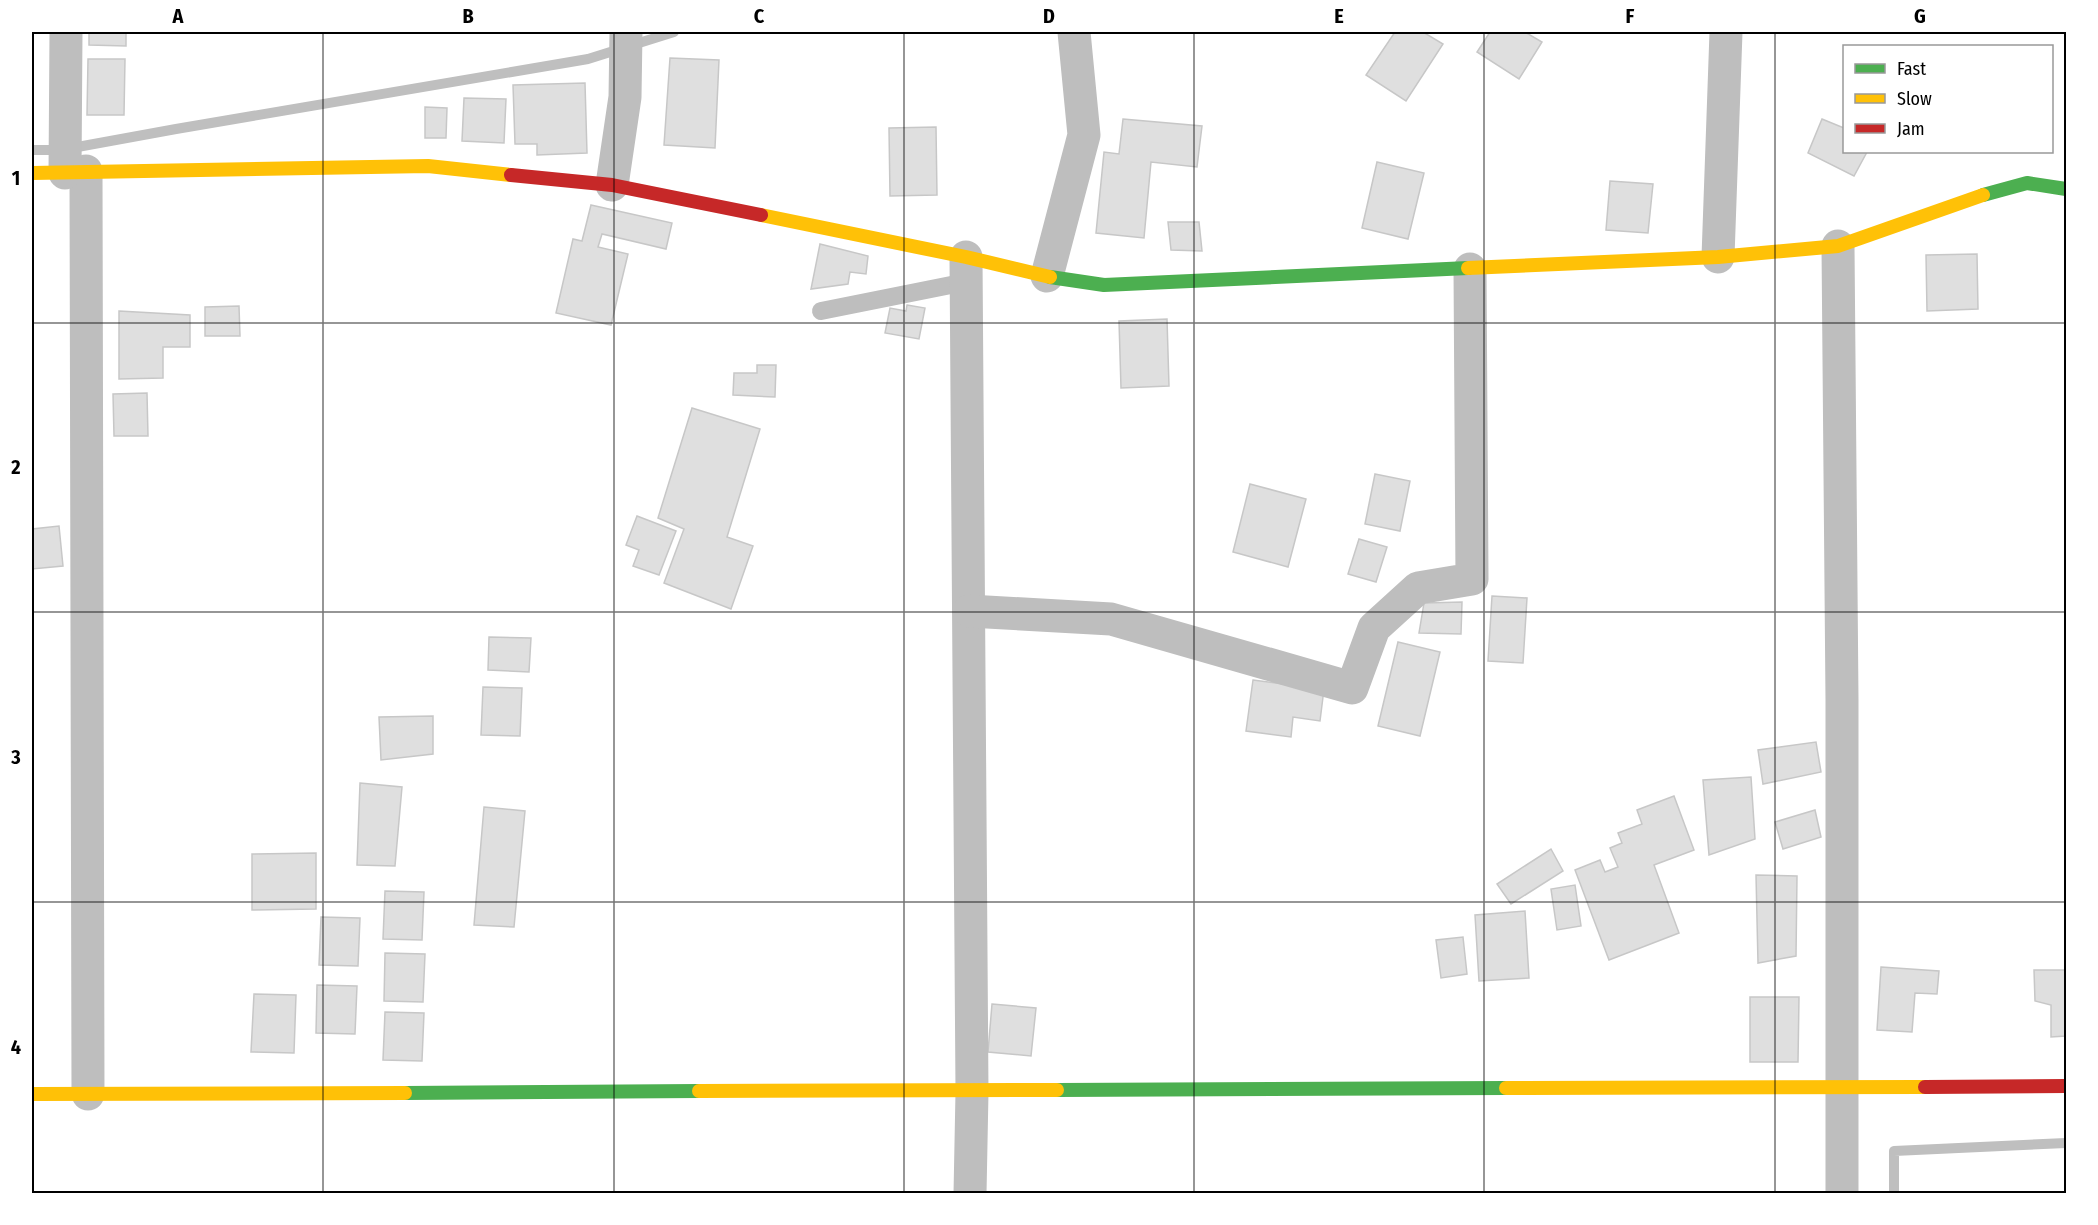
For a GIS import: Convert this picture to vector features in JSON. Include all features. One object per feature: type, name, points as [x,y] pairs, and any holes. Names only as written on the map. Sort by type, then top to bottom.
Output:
[{"type":"street","points":[[66,32],[65,127],[72,172],[88,1094]]},
{"type":"street","points":[[612,185],[625,97],[626,32]]},
{"type":"street","points":[[1047,276],[1084,135],[1074,32]]},
{"type":"street","points":[[1718,257],[1726,32]]},
{"type":"street","points":[[32,173],[428,166],[612,185],[966,269],[1047,276],[1104,285],[1718,257],[1838,246],[1993,192],[2027,183],[2067,189]]},
{"type":"street","points":[[1838,246],[1844,1088],[1842,1194]]},
{"type":"street","points":[[969,611],[1111,619],[1352,688],[1374,628],[1418,588],[1472,579],[1470,268]]},
{"type":"street","points":[[966,269],[972,1092],[970,1194]]},
{"type":"street","points":[[32,1094],[2067,1086]]},
{"type":"lane","points":[[821,311],[966,269]]},
{"type":"building","points":[[89,32],[126,32],[126,46],[89,45]]},
{"type":"building","points":[[1395,32],[1423,32],[1443,44],[1406,101],[1366,75]]},
{"type":"building","points":[[1490,32],[1525,32],[1542,42],[1519,79],[1477,52]]},
{"type":"building","points":[[670,58],[719,60],[715,148],[664,145]]},
{"type":"building","points":[[88,59],[125,59],[124,115],[87,115]]},
{"type":"building","points":[[585,83],[587,153],[537,155],[537,144],[515,144],[513,85]]},
{"type":"building","points":[[464,98],[506,99],[504,143],[462,141]]},
{"type":"building","points":[[425,107],[447,108],[446,138],[425,138]]},
{"type":"building","points":[[1123,119],[1202,126],[1197,167],[1151,162],[1144,238],[1096,233],[1104,152],[1119,154]]},
{"type":"building","points":[[1822,119],[1843,128],[1843,153],[1866,153],[1854,176],[1808,153]]},
{"type":"building","points":[[936,127],[937,195],[890,196],[889,128]]},
{"type":"building","points":[[1377,162],[1424,173],[1408,239],[1362,228]]},
{"type":"building","points":[[1610,181],[1653,184],[1648,233],[1606,230]]},
{"type":"building","points":[[591,205],[672,223],[666,249],[602,234],[598,247],[628,254],[611,325],[556,313],[573,239],[582,241]]},
{"type":"building","points":[[1168,222],[1199,222],[1202,251],[1171,250]]},
{"type":"building","points":[[820,244],[868,256],[866,274],[850,272],[848,284],[811,289]]},
{"type":"building","points":[[1977,254],[1978,309],[1927,311],[1926,255]]},
{"type":"building","points":[[907,305],[925,308],[919,339],[885,333],[890,308],[906,311]]},
{"type":"building","points":[[239,306],[240,336],[205,336],[205,307]]},
{"type":"building","points":[[119,311],[190,315],[190,347],[163,347],[163,378],[119,379]]},
{"type":"building","points":[[1167,319],[1169,386],[1121,388],[1119,321]]},
{"type":"building","points":[[757,365],[776,365],[775,397],[733,395],[734,373],[757,373]]},
{"type":"building","points":[[147,393],[148,436],[114,436],[113,394]]},
{"type":"building","points":[[692,408],[760,429],[727,537],[753,546],[731,609],[664,583],[684,529],[658,518]]},
{"type":"building","points":[[1375,474],[1410,481],[1400,531],[1365,524]]},
{"type":"building","points":[[1250,484],[1306,499],[1288,567],[1233,552]]},
{"type":"building","points":[[637,516],[676,531],[659,575],[633,566],[639,550],[626,545]]},
{"type":"building","points":[[59,526],[63,566],[32,569],[32,529]]},
{"type":"building","points":[[1359,539],[1387,547],[1376,582],[1348,574]]},
{"type":"building","points":[[1492,596],[1527,598],[1523,663],[1488,661]]},
{"type":"building","points":[[1462,602],[1461,634],[1419,633],[1424,603]]},
{"type":"building","points":[[489,637],[531,638],[529,672],[488,670]]},
{"type":"building","points":[[1398,642],[1440,652],[1420,736],[1378,726]]},
{"type":"building","points":[[1253,680],[1324,689],[1320,721],[1293,717],[1291,737],[1246,731]]},
{"type":"building","points":[[483,687],[522,688],[520,736],[481,735]]},
{"type":"building","points":[[433,716],[433,754],[381,760],[379,717]]},
{"type":"building","points":[[1816,742],[1821,772],[1763,784],[1758,750]]},
{"type":"building","points":[[1751,777],[1755,839],[1709,855],[1703,780]]},
{"type":"building","points":[[360,783],[402,787],[395,866],[357,865]]},
{"type":"building","points":[[1674,796],[1694,850],[1654,865],[1679,933],[1609,960],[1575,870],[1600,860],[1605,872],[1618,867],[1610,848],[1622,843],[1618,833],[1642,824],[1637,810]]},
{"type":"building","points":[[484,807],[525,811],[514,927],[474,925]]},
{"type":"building","points":[[1815,810],[1821,837],[1783,849],[1775,822]]},
{"type":"building","points":[[1551,849],[1563,871],[1511,904],[1497,884]]},
{"type":"building","points":[[316,853],[316,909],[252,910],[252,854]]},
{"type":"building","points":[[1756,875],[1797,876],[1796,956],[1758,963]]},
{"type":"building","points":[[1575,885],[1581,926],[1557,930],[1551,889]]},
{"type":"building","points":[[385,891],[424,892],[422,940],[383,939]]},
{"type":"building","points":[[1525,911],[1529,978],[1479,981],[1475,915]]},
{"type":"building","points":[[321,917],[360,918],[358,966],[319,965]]},
{"type":"building","points":[[1463,937],[1467,974],[1441,978],[1436,940]]},
{"type":"building","points":[[385,953],[425,954],[423,1002],[384,1001]]},
{"type":"building","points":[[1881,967],[1939,971],[1937,994],[1915,993],[1912,1032],[1877,1030]]},
{"type":"building","points":[[2034,970],[2066,970],[2066,1036],[2051,1037],[2051,1005],[2035,1001]]},
{"type":"building","points":[[317,985],[357,986],[355,1034],[316,1033]]},
{"type":"building","points":[[254,994],[296,995],[294,1053],[251,1052]]},
{"type":"building","points":[[1750,997],[1799,997],[1798,1062],[1750,1062]]},
{"type":"building","points":[[992,1004],[1036,1008],[1031,1056],[988,1052]]},
{"type":"building","points":[[385,1012],[424,1013],[422,1061],[383,1060]]},
{"type":"waterway","points":[[32,150],[61,150],[588,59],[674,32]]},
{"type":"waterway","points":[[1894,1194],[1894,1151],[2066,1143]]},
{"type":"traffic: fast","points":[[1983,195],[2027,183],[2066,189]]},
{"type":"traffic: fast","points":[[1050,277],[1104,285],[1468,268]]},
{"type":"traffic: fast","points":[[1057,1090],[1506,1088]]},
{"type":"traffic: fast","points":[[405,1093],[699,1091]]},
{"type":"traffic: slow","points":[[32,173],[428,166],[511,175]]},
{"type":"traffic: slow","points":[[1468,268],[1718,257],[1838,246],[1983,195]]},
{"type":"traffic: slow","points":[[761,215],[966,257],[1050,277]]},
{"type":"traffic: slow","points":[[1506,1088],[1925,1087]]},
{"type":"traffic: slow","points":[[699,1091],[1057,1090]]},
{"type":"traffic: slow","points":[[32,1094],[405,1093]]},
{"type":"traffic: jam","points":[[511,175],[612,185],[761,215]]},
{"type":"traffic: jam","points":[[1925,1087],[2066,1086]]}]
